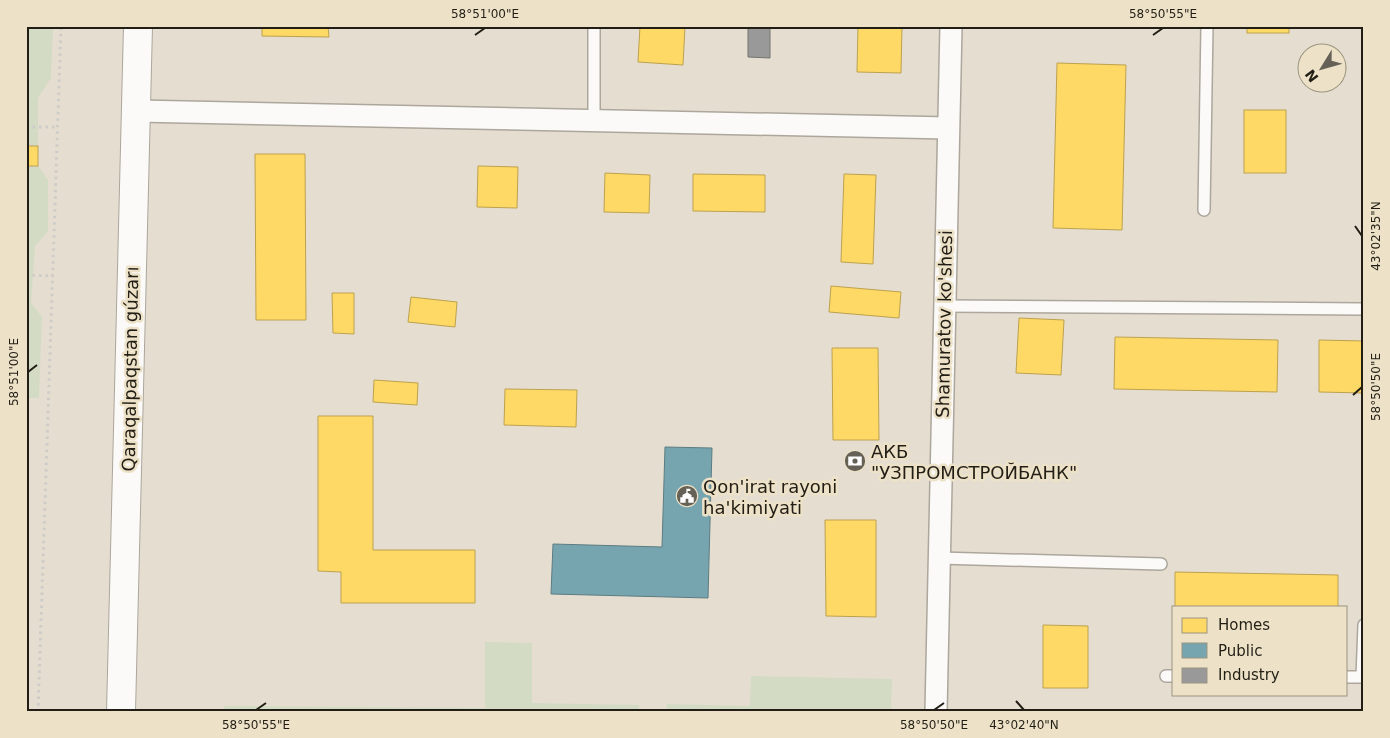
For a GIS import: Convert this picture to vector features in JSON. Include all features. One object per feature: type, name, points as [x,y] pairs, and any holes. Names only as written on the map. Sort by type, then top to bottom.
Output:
[{"type":"street","name":"Qaraqalpaqstan gúzarı","points":[[121,712],[138,26]]},
{"type":"street","name":"Shamuratov ko'shesi","points":[[936,712],[951,26]]},
{"type":"street","points":[[137,111],[594,119],[948,128]]},
{"type":"lane","points":[[594,26],[594,119]]},
{"type":"lane","points":[[1204,210],[1208,26]]},
{"type":"lane","points":[[944,306],[1364,309]]},
{"type":"lane","points":[[939,558],[1161,564]]},
{"type":"lane","points":[[1348,677],[1363,677],[1364,625]]},
{"type":"path","points":[[38,712],[61,26]]},
{"type":"path","points":[[26,126],[58,127]]},
{"type":"path","points":[[26,275],[53,276]]},
{"type":"green space","points":[[26,26],[53,26],[51,78],[38,98],[38,166],[48,180],[48,231],[35,246],[31,303],[42,317],[39,398],[26,398]]},
{"type":"green space","points":[[485,642],[532,643],[532,703],[639,705],[639,712],[224,712],[224,706],[485,708]]},
{"type":"green space","points":[[751,676],[892,679],[891,712],[666,712],[667,704],[750,706]]},
{"type":"building: Homes","points":[[262,26],[328,26],[329,37],[262,36]]},
{"type":"building: Homes","points":[[640,26],[685,26],[683,65],[638,62]]},
{"type":"building: Homes","points":[[858,26],[902,26],[901,73],[857,72]]},
{"type":"building: Homes","points":[[1247,26],[1289,26],[1289,33],[1247,33]]},
{"type":"building: Homes","points":[[1057,63],[1126,65],[1122,230],[1053,228]]},
{"type":"building: Homes","points":[[1244,110],[1286,110],[1286,173],[1244,173]]},
{"type":"building: Homes","points":[[26,146],[38,146],[38,166],[26,166]]},
{"type":"building: Homes","points":[[255,154],[305,154],[306,320],[256,320]]},
{"type":"building: Homes","points":[[478,166],[518,167],[517,208],[477,207]]},
{"type":"building: Homes","points":[[605,173],[650,175],[649,213],[604,212]]},
{"type":"building: Homes","points":[[693,174],[765,175],[765,212],[693,211]]},
{"type":"building: Homes","points":[[844,174],[876,175],[873,264],[841,262]]},
{"type":"building: Homes","points":[[831,286],[901,292],[899,318],[829,312]]},
{"type":"building: Homes","points":[[332,293],[354,293],[354,334],[333,333]]},
{"type":"building: Homes","points":[[411,297],[457,302],[455,327],[408,322]]},
{"type":"building: Homes","points":[[1019,318],[1064,320],[1061,375],[1016,373]]},
{"type":"building: Homes","points":[[1115,337],[1278,340],[1277,392],[1114,389]]},
{"type":"building: Homes","points":[[1319,340],[1364,341],[1364,393],[1319,392]]},
{"type":"building: Homes","points":[[832,348],[878,348],[879,440],[833,440]]},
{"type":"building: Homes","points":[[374,380],[418,383],[417,405],[373,402]]},
{"type":"building: Homes","points":[[505,389],[577,390],[576,427],[504,425]]},
{"type":"building: Homes","points":[[318,416],[373,416],[373,550],[475,550],[475,603],[341,603],[341,572],[318,571]]},
{"type":"building: Homes","points":[[825,520],[876,520],[876,617],[826,616]]},
{"type":"building: Homes","points":[[1175,572],[1338,575],[1338,606],[1175,606]]},
{"type":"building: Homes","points":[[1043,625],[1088,626],[1088,688],[1043,688]]},
{"type":"building: Public","name":"Qon'irat rayoni ha'kimiyati","points":[[665,447],[712,448],[708,598],[551,594],[553,544],[662,547]]},
{"type":"building: Industry","points":[[748,26],[770,26],[770,58],[748,57]]},
{"type":"place","name":"АКБ \"УЗПРОМСТРОЙБАНК\"","points":[[855,461]]},
{"type":"place","name":"Qon'irat rayoni ha'kimiyati","points":[[687,496]]}]
